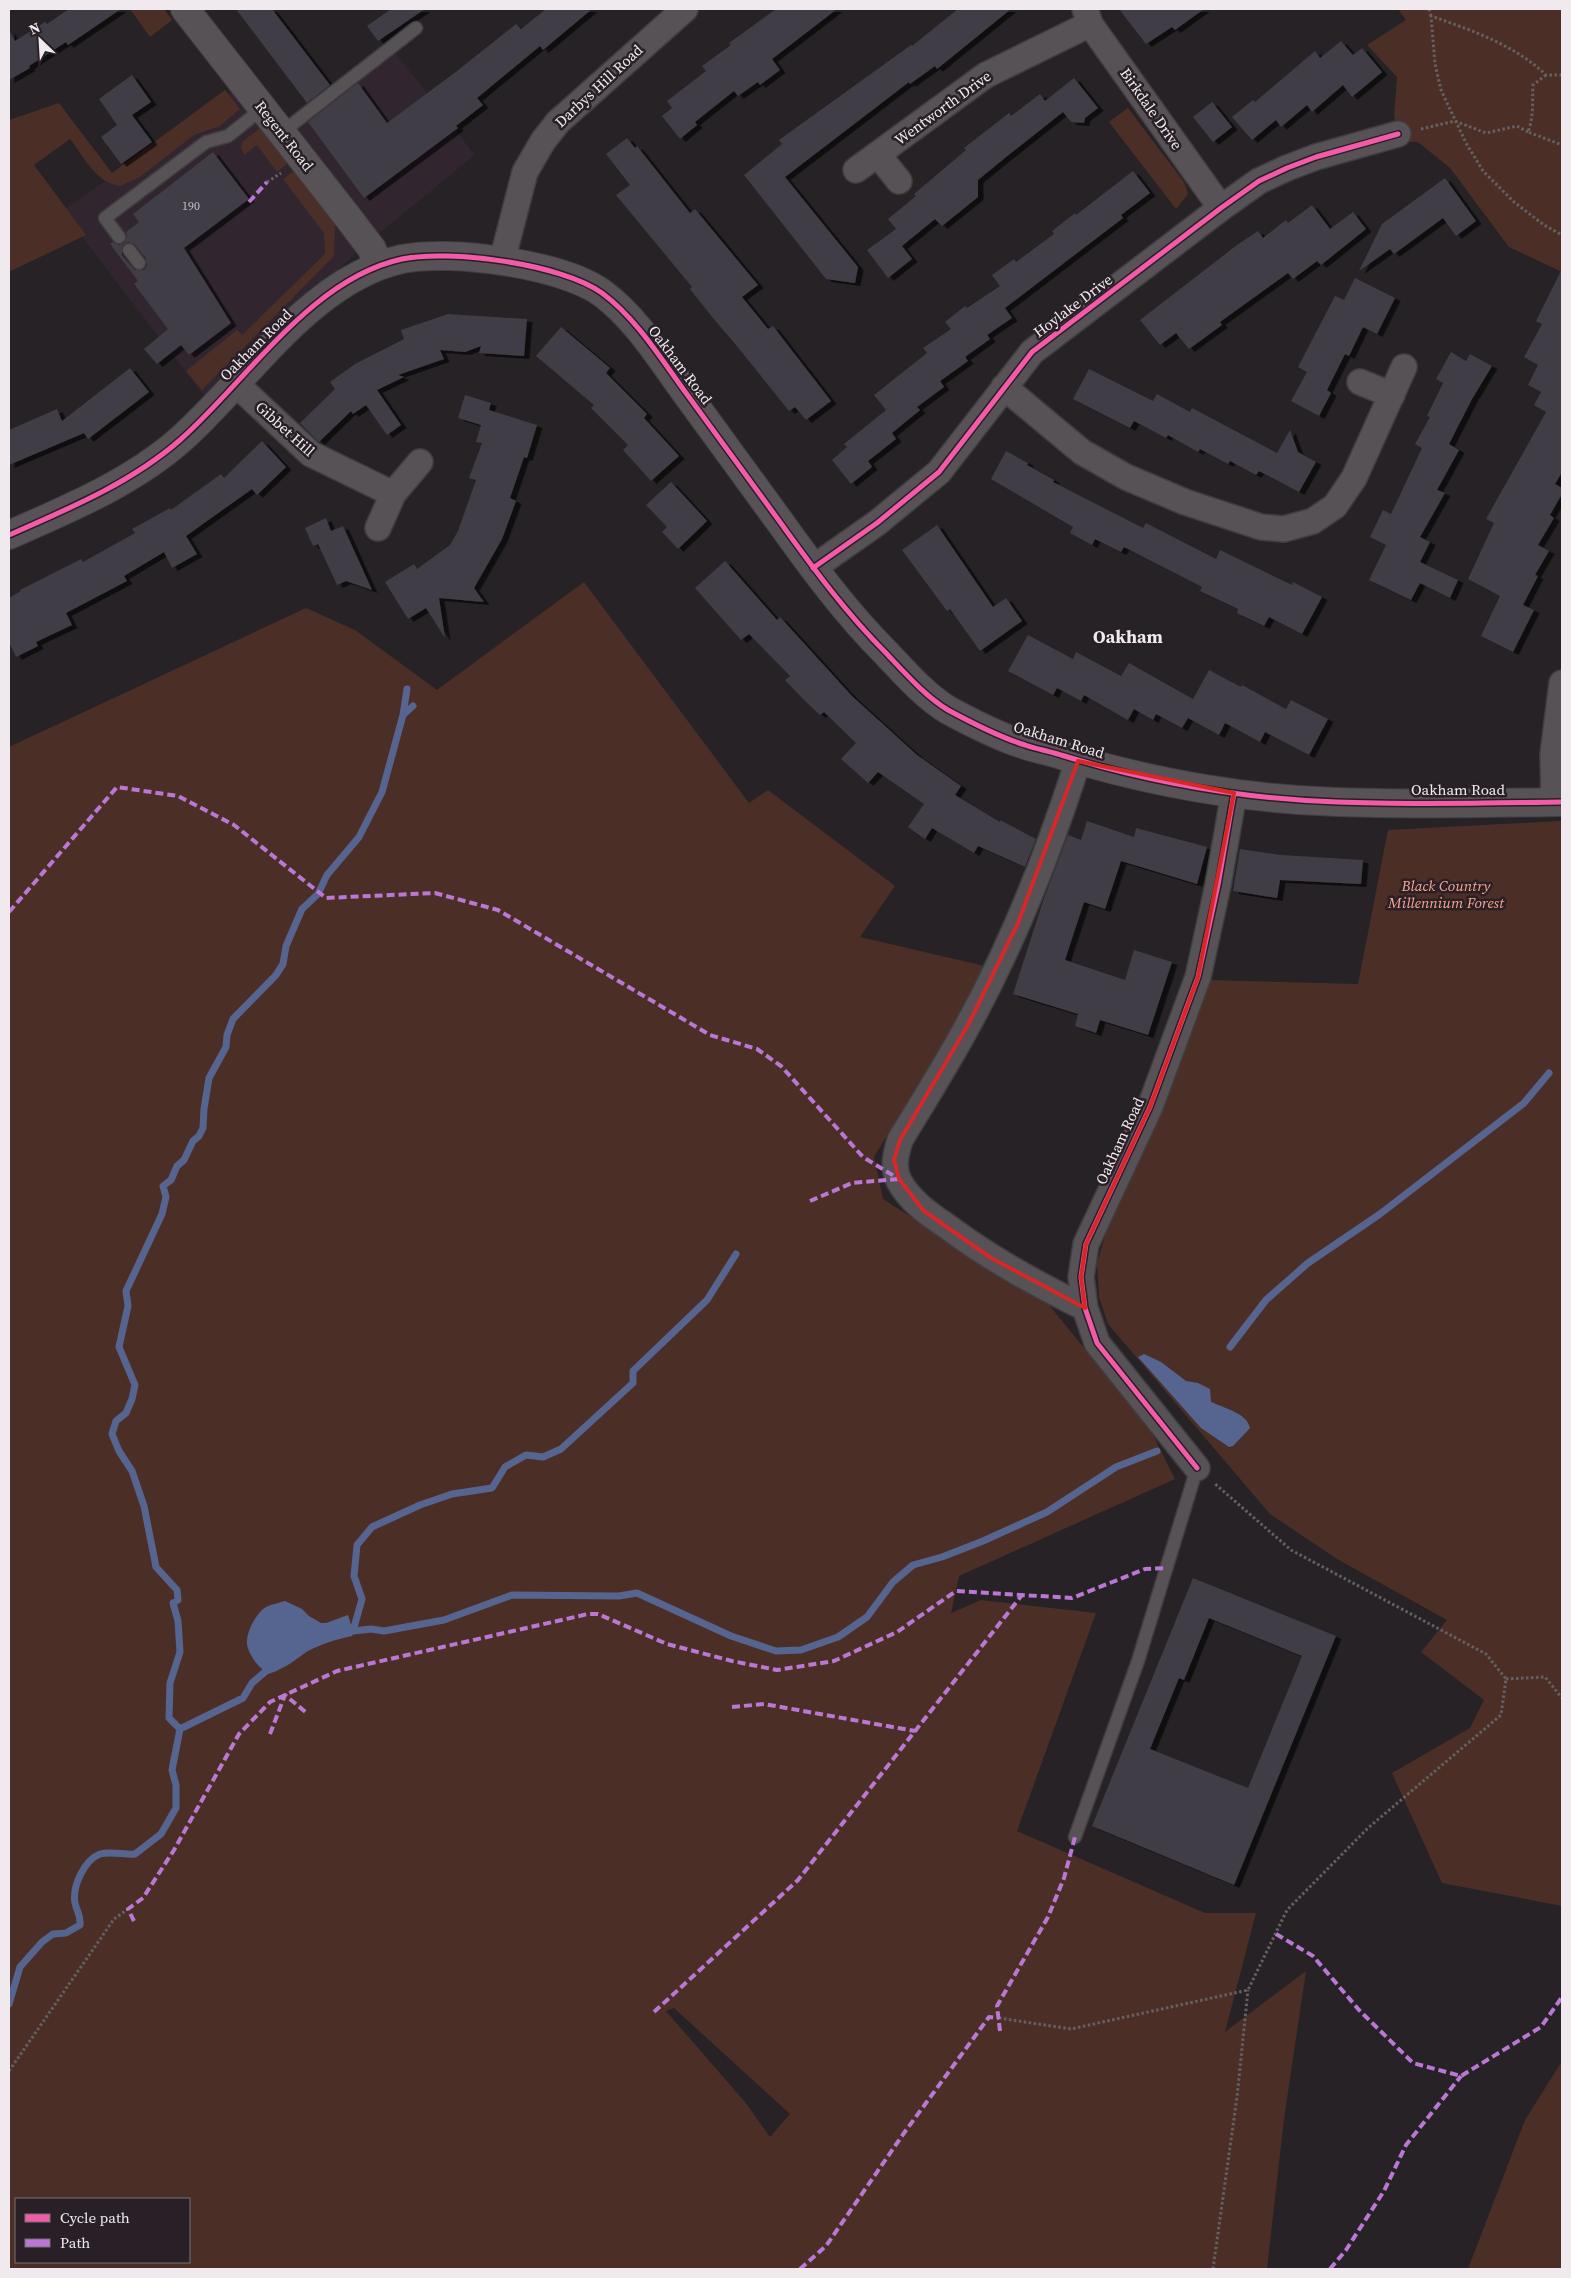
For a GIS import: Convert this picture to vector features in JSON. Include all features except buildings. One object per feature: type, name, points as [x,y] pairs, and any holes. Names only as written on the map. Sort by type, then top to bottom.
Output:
[{"type":"street","name":"Regent Road","points":[[185,9],[372,249],[378,266]]},
{"type":"street","name":"Darbys Hill Road","points":[[502,261],[525,172],[543,141],[558,122],[685,9]]},
{"type":"street","name":"Wentworth Drive","points":[[856,170],[986,75],[1088,16]]},
{"type":"street","name":"Birkdale Drive","points":[[1088,16],[1222,208]]},
{"type":"street","name":"Hoylake Drive","points":[[813,568],[877,523],[939,472],[1032,352],[1222,208],[1258,182],[1287,168],[1316,157],[1398,134]]},
{"type":"street","name":"Wentworth Drive","points":[[878,155],[899,181]]},
{"type":"street","name":"Oakham Road","points":[[9,535],[67,509],[152,463],[183,437],[297,321],[333,290],[360,273],[406,258],[478,258],[502,261],[576,280],[599,291],[614,303],[646,339],[813,568],[867,635],[906,675],[944,707],[1023,745],[1136,775],[1234,793],[1334,802],[1558,802]]},
{"type":"street","points":[[1004,387],[1082,452],[1126,477],[1185,502],[1261,527],[1284,529],[1313,522],[1334,506],[1354,478],[1404,368]]},
{"type":"street","points":[[1360,382],[1392,395]]},
{"type":"street","name":"Gibbet Hill","points":[[235,383],[311,454],[393,494]]},
{"type":"street","points":[[378,528],[393,494],[420,462]]},
{"type":"street","points":[[1558,802],[1553,754],[1562,683]]},
{"type":"street","name":"Oakham Road","points":[[1078,761],[1061,815],[1018,923],[968,1025],[900,1140],[894,1160],[898,1179],[909,1195],[924,1211],[991,1258],[1085,1308]]},
{"type":"street","name":"Oakham Road","points":[[1197,1468],[1097,1343],[1085,1308],[1081,1277],[1086,1244],[1150,1107],[1198,977],[1218,885],[1234,793]]},
{"type":"lane","points":[[281,133],[416,28]]},
{"type":"lane","points":[[120,237],[105,218],[206,142],[228,136],[263,108]]},
{"type":"lane","points":[[129,250],[139,263]]},
{"type":"lane","points":[[1075,1837],[1138,1661],[1197,1468]]},
{"type":"path","points":[[1430,9],[1435,64],[1440,90],[1483,171],[1514,202],[1544,225],[1562,235]]},
{"type":"path","points":[[1431,16],[1475,33],[1530,59],[1546,75]]},
{"type":"path","points":[[1528,132],[1534,117],[1532,104],[1533,85],[1546,75],[1562,74]]},
{"type":"path","points":[[1398,134],[1455,121],[1486,133],[1517,126],[1562,146]]},
{"type":"path","points":[[1197,1468],[1291,1550],[1486,1654],[1506,1679],[1501,1715],[1368,1828],[1287,1910],[1248,1990],[1214,2269]]},
{"type":"path","points":[[1506,1679],[1544,1677],[1562,1698]]},
{"type":"path","points":[[9,2070],[114,1919],[128,1909]]},
{"type":"path","points":[[999,2018],[1071,2030],[1248,1990]]},
{"type":"highlighted area","points":[[1078,761],[1234,793],[1198,977],[1150,1107],[1086,1244],[1081,1277],[1085,1308],[991,1258],[924,1211],[899,1179],[894,1160],[900,1140],[968,1025],[1018,923]]},
{"type":"shaded area","points":[[388,43],[475,155],[360,249],[207,400],[62,211],[251,79],[286,124]]},
{"type":"green space","points":[[130,9],[164,9],[172,20],[150,37]]},
{"type":"green space","points":[[1398,9],[1562,9],[1562,272],[1509,247],[1450,168],[1418,142],[1400,142],[1394,116],[1397,77],[1367,45],[1406,20]]},
{"type":"green space","points":[[225,90],[240,109],[220,126],[194,135],[140,177],[120,186],[111,184],[97,174],[70,139],[34,165],[86,235],[11,271],[9,268],[9,120],[59,103],[112,173]]},
{"type":"green space","points":[[1128,108],[1184,182],[1188,194],[1176,209],[1109,122]]},
{"type":"green space","points":[[260,128],[268,129],[293,159],[277,172],[257,145],[244,155],[241,148],[242,142]]},
{"type":"green space","points":[[299,167],[335,222],[334,256],[202,390],[186,371],[237,330],[242,335],[325,254],[324,233],[283,179]]},
{"type":"green space","points":[[584,582],[749,803],[768,790],[895,886],[860,937],[989,967],[874,1157],[883,1199],[1049,1305],[1150,1429],[1175,1479],[959,1576],[951,1613],[981,1600],[1096,1613],[1017,1831],[1205,1913],[1256,1913],[1225,2032],[1306,1971],[1284,2119],[1267,2269],[9,2269],[9,747],[306,608],[355,630],[437,690]],"holes":[[[674,2008],[790,2114],[770,2137],[745,2102],[666,2011]]]},
{"type":"green space","name":"Black Country Millennium Forest","points":[[1562,821],[1562,1906],[1442,1883],[1392,1773],[1470,1728],[1484,1700],[1421,1652],[1447,1620],[1337,1559],[1270,1514],[1108,1324],[1099,1297],[1097,1264],[1112,1212],[1209,980],[1358,984],[1388,830]]},
{"type":"green space","points":[[1562,2061],[1562,2269],[1468,2269],[1525,2120]]},
{"type":"water","points":[[1144,1354],[1161,1362],[1186,1381],[1198,1383],[1210,1389],[1211,1402],[1240,1415],[1250,1428],[1233,1446],[1229,1447],[1201,1428],[1138,1357]]},
{"type":"water","points":[[285,1601],[302,1609],[321,1623],[348,1615],[353,1631],[352,1636],[313,1648],[276,1671],[271,1672],[263,1669],[255,1662],[250,1652],[247,1644],[248,1634],[255,1618],[262,1610],[268,1606]]},
{"type":"waterway","points":[[403,715],[407,689]]},
{"type":"waterway","points":[[9,2004],[20,1967],[42,1942],[53,1934],[66,1933],[80,1925],[75,1903],[75,1889],[80,1875],[89,1862],[94,1857],[104,1853],[135,1854],[161,1834],[176,1808],[176,1785],[172,1770],[180,1729],[169,1718],[170,1683],[180,1652],[178,1621],[173,1603],[178,1600],[177,1590],[156,1567],[144,1506],[132,1471],[119,1451],[112,1434],[116,1421],[126,1413],[135,1385],[119,1347],[128,1306],[126,1291],[162,1214],[166,1197],[163,1186],[171,1180],[177,1166],[184,1160],[193,1141],[199,1136],[203,1128],[209,1078],[226,1047],[227,1035],[233,1019],[276,975],[283,964],[286,946],[302,909],[318,894],[327,875],[359,837],[382,792],[403,715],[413,706]]},
{"type":"waterway","points":[[1230,1347],[1266,1300],[1308,1263],[1380,1214],[1524,1103],[1549,1073]]},
{"type":"waterway","points":[[349,1632],[353,1631],[362,1599],[354,1576],[357,1545],[372,1527],[420,1505],[452,1494],[492,1488],[505,1467],[526,1455],[543,1457],[561,1449],[633,1383],[633,1371],[707,1300],[736,1254]]},
{"type":"waterway","points":[[353,1631],[371,1629],[384,1631],[444,1620],[512,1595],[619,1596],[637,1593],[731,1636],[776,1651],[801,1650],[838,1637],[867,1617],[893,1582],[913,1565],[942,1557],[983,1541],[1047,1512],[1116,1467],[1157,1451]]},
{"type":"waterway","points":[[180,1729],[243,1698],[252,1683],[266,1671],[275,1668]]},
{"type":"marked path","points":[[249,202],[267,182]]},
{"type":"marked path","points":[[9,912],[117,787],[178,796],[234,825],[326,898],[435,893],[498,910],[710,1035],[757,1049],[781,1066],[863,1157],[899,1179]]},
{"type":"marked path","points":[[810,1201],[852,1183],[898,1179]]},
{"type":"marked path","points":[[134,1921],[128,1909],[143,1898],[174,1850],[239,1734],[270,1702],[337,1671],[588,1614],[598,1614],[667,1644],[732,1661],[777,1670],[834,1661],[897,1632],[956,1591],[1072,1598],[1145,1569],[1166,1568]]},
{"type":"marked path","points":[[654,2012],[798,1880],[1022,1595]]},
{"type":"marked path","points":[[270,1734],[285,1695],[308,1714]]},
{"type":"marked path","points":[[732,1707],[764,1704],[915,1731]]},
{"type":"marked path","points":[[1000,2031],[997,2006],[1048,1917],[1064,1878],[1075,1837]]},
{"type":"marked path","points":[[1276,1934],[1313,1956],[1359,2010],[1413,2063],[1461,2076],[1541,2027],[1562,1997]]},
{"type":"marked path","points":[[800,2269],[826,2246],[904,2133],[989,2017],[999,2018]]},
{"type":"marked path","points":[[1330,2269],[1346,2250],[1384,2191],[1406,2145],[1461,2076]]},
{"type":"cycle path","points":[[813,568],[877,523],[939,472],[1032,352],[1221,208],[1259,181],[1287,168],[1316,157],[1398,134]]},
{"type":"cycle path","points":[[9,535],[98,494],[161,455],[205,416],[282,335],[338,287],[369,270],[402,259],[423,256],[448,256],[505,261],[561,274],[584,283],[615,303],[658,353],[830,590],[871,638],[923,691],[948,710],[966,720],[1015,742],[1094,765],[1163,781],[1232,793],[1302,800],[1365,803],[1562,802]]},
{"type":"cycle path","points":[[1197,1468],[1097,1343],[1085,1308],[1081,1277],[1086,1244],[1150,1107],[1198,977],[1218,885],[1234,793]]},
{"type":"district","name":"Oakham","points":[[1128,637]]}]
